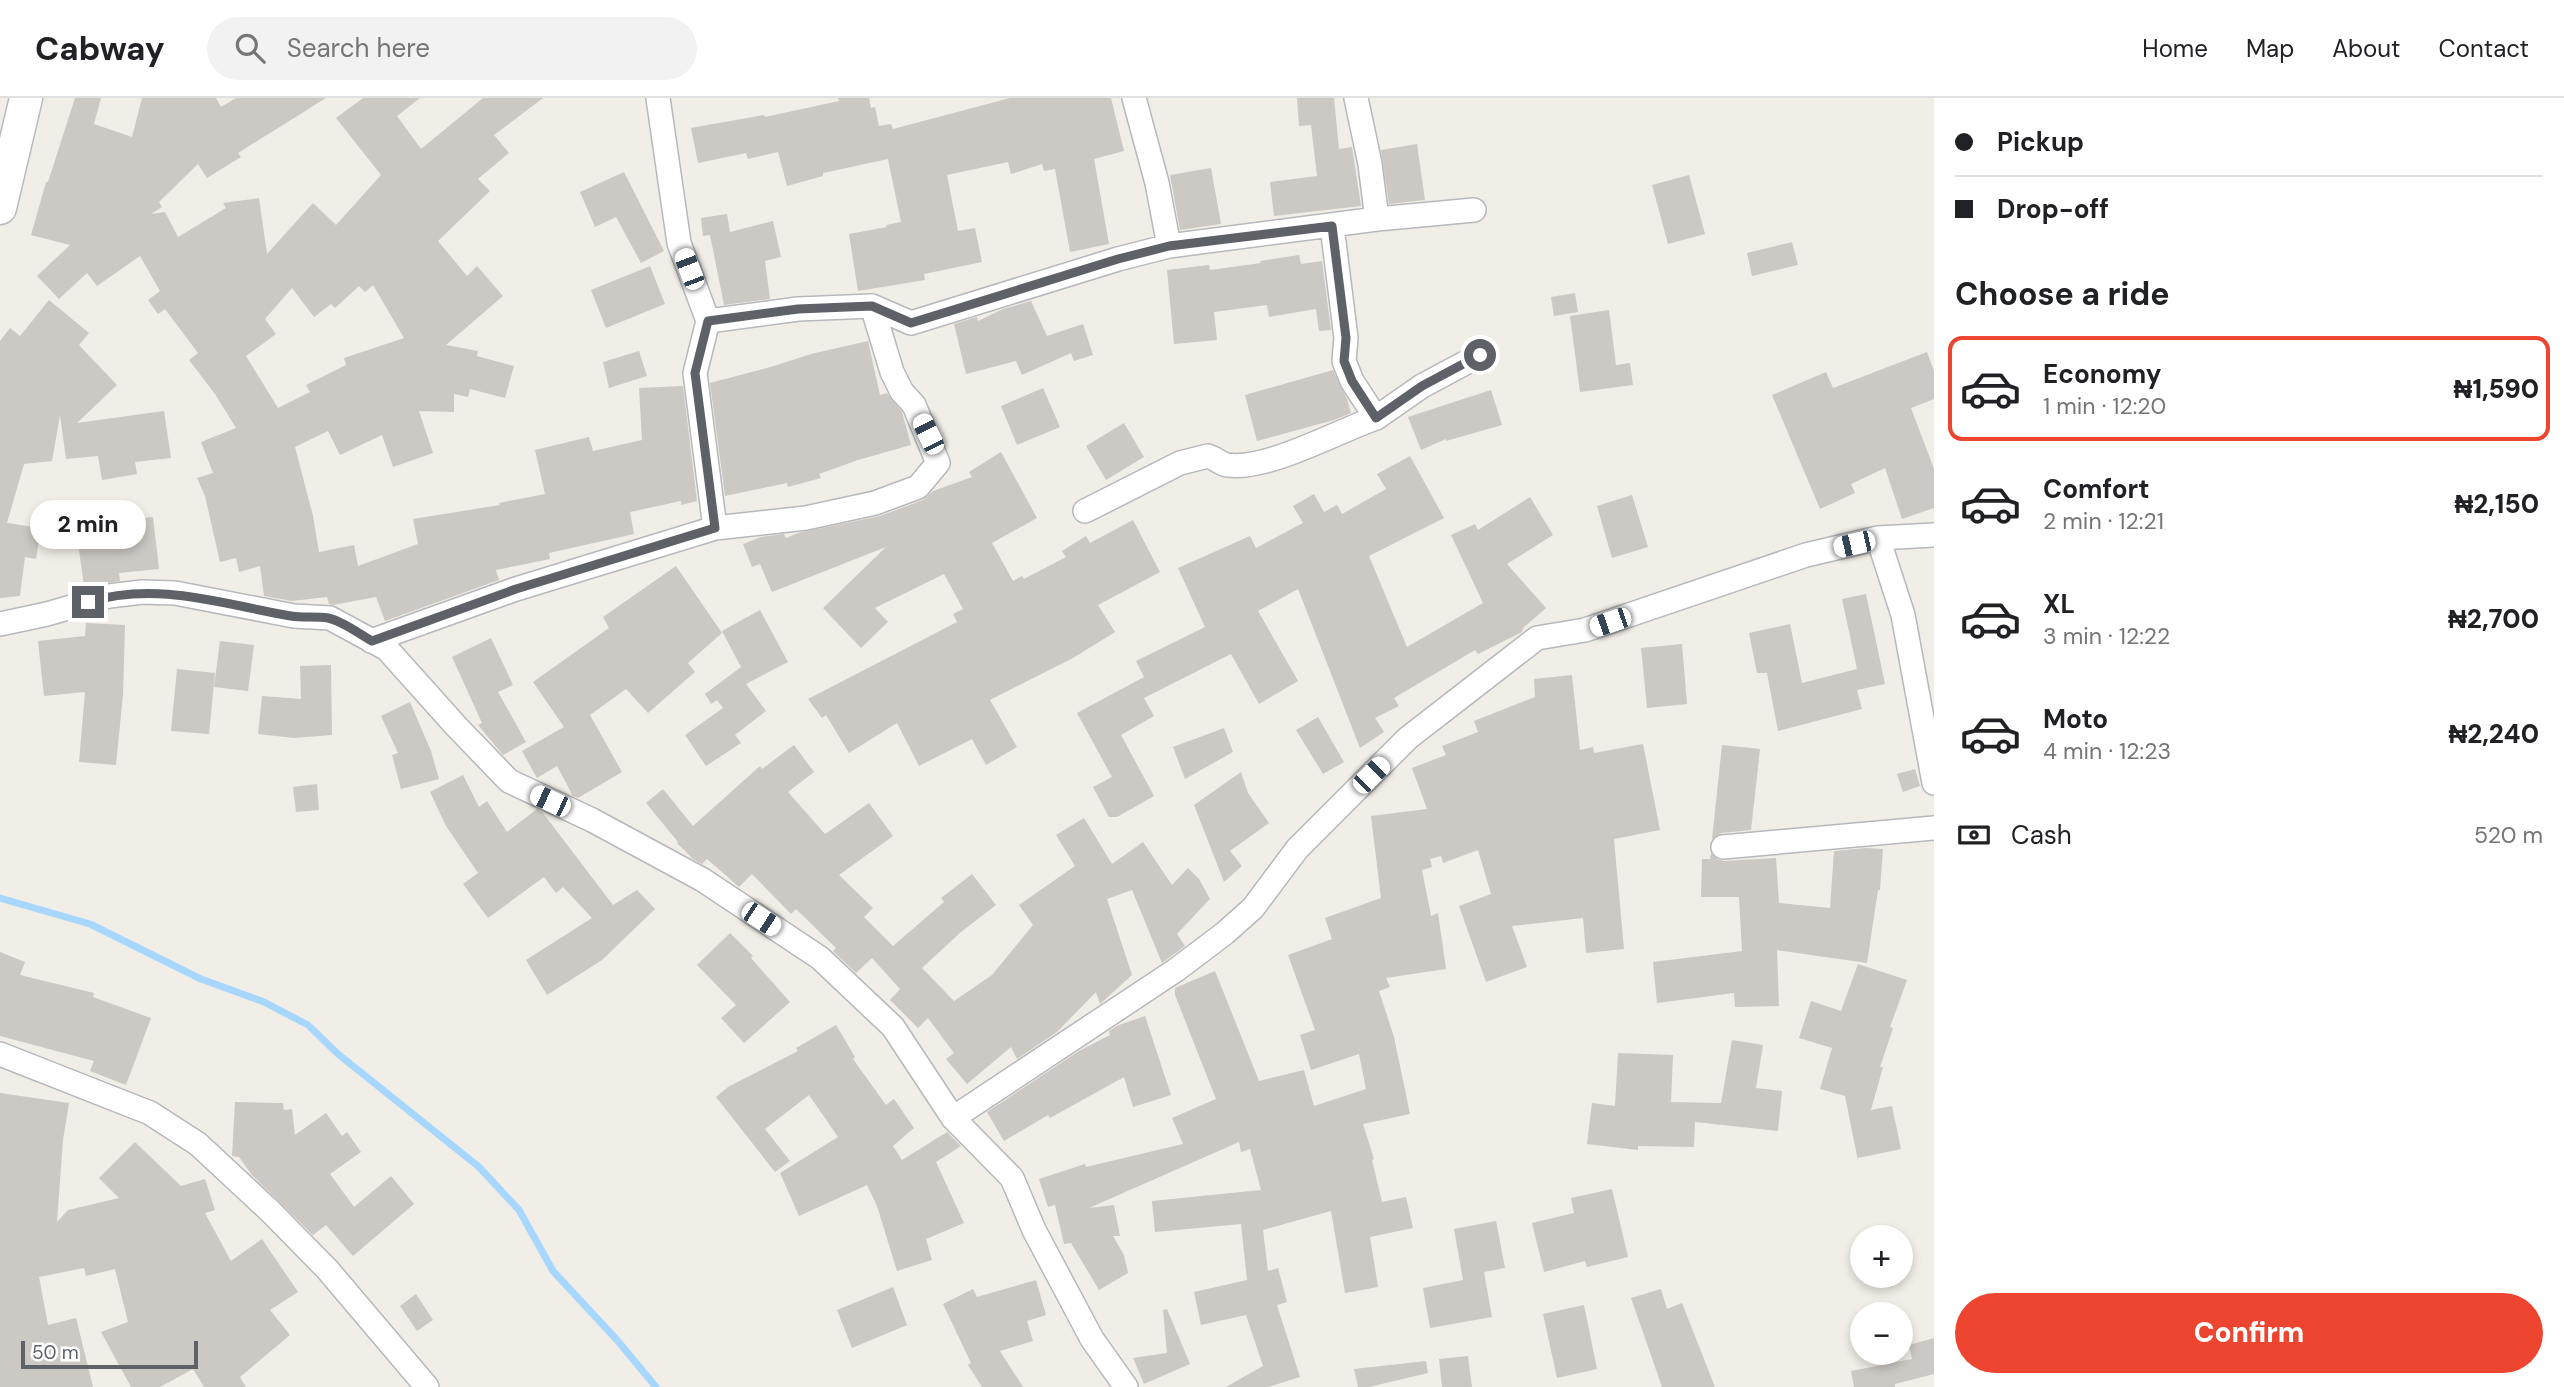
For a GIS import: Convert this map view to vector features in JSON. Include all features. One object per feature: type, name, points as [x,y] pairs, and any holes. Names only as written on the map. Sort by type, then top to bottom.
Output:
[{"type":"main road","points":[[0,208],[26,98]]},
{"type":"street","points":[[658,98],[679,243],[708,321],[695,373],[715,528]]},
{"type":"street","points":[[1133,98],[1157,183],[1169,246]]},
{"type":"street","points":[[1356,98],[1370,164],[1377,219]]},
{"type":"street","points":[[708,321],[798,309],[872,306],[911,323],[1118,259],[1169,246],[1377,219],[1474,210]]},
{"type":"street","points":[[1332,226],[1346,338],[1344,361],[1352,381],[1376,418]]},
{"type":"street","points":[[372,641],[516,589],[715,528],[806,518],[875,503],[918,487],[938,463],[914,405],[902,392],[892,372],[872,306]]},
{"type":"street","points":[[1085,511],[1180,463],[1208,456],[1224,465],[1243,465],[1294,453],[1376,418],[1422,386],[1480,355]]},
{"type":"street","points":[[953,1118],[1176,970],[1225,933],[1253,908],[1297,849],[1408,738],[1537,638],[1585,630],[1807,555],[1878,538],[1934,535]]},
{"type":"street","points":[[1878,538],[1903,615],[1934,783]]},
{"type":"street","points":[[0,624],[109,596],[142,592],[175,593],[294,616],[330,618],[387,649],[509,781],[592,820],[702,880],[820,958],[893,1027],[953,1118],[1012,1178],[1034,1230],[1092,1339],[1125,1387]]},
{"type":"street","points":[[1723,847],[1934,828]]},
{"type":"street","points":[[0,1054],[150,1113],[198,1144],[270,1210],[327,1269],[427,1387]]},
{"type":"building","points":[[75,98],[101,98],[94,124],[132,137],[142,98],[216,98],[221,107],[236,98],[326,98],[238,153],[241,157],[207,178],[198,164],[159,202],[162,207],[151,214],[165,212],[178,237],[226,208],[223,203],[259,198],[267,254],[313,203],[336,225],[381,175],[336,118],[363,98],[420,98],[397,116],[421,149],[483,98],[543,98],[494,135],[509,153],[478,179],[490,191],[438,241],[467,276],[477,266],[503,296],[446,345],[478,351],[477,356],[514,366],[505,398],[470,389],[468,397],[454,394],[454,412],[419,411],[433,453],[393,467],[382,435],[340,455],[328,431],[295,447],[313,516],[319,552],[354,545],[358,566],[418,544],[413,519],[500,505],[499,503],[545,494],[535,450],[589,437],[593,451],[642,440],[639,388],[683,386],[697,501],[681,505],[681,501],[630,512],[634,534],[549,553],[550,559],[496,570],[499,580],[385,621],[376,597],[333,605],[329,604],[327,597],[292,601],[264,596],[260,566],[239,572],[236,558],[220,562],[205,496],[197,478],[213,473],[201,442],[236,428],[189,360],[198,353],[165,309],[158,314],[148,300],[160,291],[140,256],[97,286],[87,273],[59,299],[37,276],[70,245],[31,235]],"holes":[[[373,285],[404,338],[344,358],[346,365],[306,385],[310,392],[278,408],[246,356],[276,334],[265,319],[292,288],[314,317],[331,304],[335,308],[359,286],[365,292]]]},
{"type":"building","points":[[838,98],[869,98],[871,108],[875,107],[879,126],[891,124],[893,129],[1010,98],[1111,98],[1124,151],[1094,159],[1109,244],[1070,252],[1055,169],[1044,171],[1042,164],[1011,174],[1008,162],[947,175],[958,231],[975,228],[982,262],[924,274],[925,280],[858,291],[849,234],[901,222],[888,159],[823,173],[823,176],[787,186],[778,152],[748,159],[746,153],[698,163],[691,128],[764,115],[765,117],[839,101]]},
{"type":"building","points":[[1297,98],[1334,98],[1339,149],[1352,147],[1361,206],[1274,216],[1270,182],[1317,176],[1311,125],[1299,126]]},
{"type":"building","points":[[1417,144],[1425,200],[1389,204],[1381,150]]},
{"type":"building","points":[[1211,168],[1221,224],[1180,230],[1170,175]]},
{"type":"building","points":[[624,172],[664,251],[641,263],[616,217],[595,227],[580,192]]},
{"type":"building","points":[[1689,175],[1705,234],[1668,244],[1652,185]]},
{"type":"building","points":[[727,214],[730,232],[773,221],[781,257],[765,261],[770,299],[724,305],[710,235],[703,236],[701,218]]},
{"type":"building","points":[[1792,242],[1798,265],[1752,276],[1747,253]]},
{"type":"building","points":[[1299,255],[1301,264],[1322,261],[1331,330],[1319,331],[1316,309],[1269,317],[1267,305],[1214,312],[1217,340],[1174,344],[1167,270],[1209,265],[1210,270]]},
{"type":"building","points":[[650,266],[665,304],[606,328],[591,290]]},
{"type":"building","points":[[1575,293],[1578,312],[1554,316],[1551,297]]},
{"type":"building","points":[[49,300],[89,333],[79,345],[117,385],[77,423],[164,411],[171,458],[135,462],[137,474],[102,480],[98,456],[66,459],[60,415],[52,461],[24,464],[7,523],[41,528],[36,559],[25,557],[20,596],[0,598],[0,341],[10,328],[20,336]]},
{"type":"building","points":[[1031,301],[1047,336],[1083,324],[1093,355],[1074,361],[1071,353],[1022,375],[1016,361],[966,374],[954,324],[977,317],[978,321],[1003,309]]},
{"type":"building","points":[[1609,310],[1616,365],[1630,363],[1633,385],[1580,392],[1570,316]]},
{"type":"building","points":[[868,341],[880,395],[887,393],[902,412],[911,445],[819,474],[821,478],[788,487],[787,483],[725,496],[710,383]]},
{"type":"building","points":[[639,351],[647,376],[609,388],[603,362]]},
{"type":"building","points":[[1927,352],[1934,371],[1934,399],[1911,408],[1934,469],[1934,508],[1902,519],[1885,468],[1851,484],[1855,493],[1820,509],[1772,395],[1826,372],[1833,388]]},
{"type":"building","points":[[1333,370],[1351,413],[1257,441],[1245,395]]},
{"type":"building","points":[[1043,388],[1060,427],[1017,445],[1001,406]]},
{"type":"building","points":[[1491,390],[1502,425],[1446,439],[1421,450],[1408,417]]},
{"type":"building","points":[[1124,423],[1144,457],[1106,480],[1086,446]]},
{"type":"building","points":[[1001,452],[1037,518],[992,543],[1013,581],[1022,576],[1024,579],[1066,557],[1062,551],[1086,536],[1090,543],[1133,520],[1160,572],[1098,605],[1115,632],[1073,658],[990,700],[1017,747],[986,765],[972,739],[919,766],[897,723],[849,753],[826,715],[822,718],[808,699],[957,622],[953,614],[963,609],[944,574],[875,608],[888,622],[861,648],[823,608],[886,547],[772,592],[760,564],[752,567],[743,544],[761,537],[784,534],[786,538],[798,533],[880,516],[923,500],[933,491],[972,477],[969,472]]},
{"type":"building","points":[[1410,456],[1444,518],[1369,556],[1407,647],[1483,603],[1451,535],[1475,524],[1478,530],[1530,497],[1553,535],[1507,564],[1546,608],[1523,628],[1522,632],[1478,654],[1475,650],[1394,698],[1399,706],[1375,718],[1384,732],[1360,748],[1298,589],[1258,611],[1298,681],[1259,704],[1231,654],[1144,698],[1154,716],[1121,735],[1154,796],[1117,817],[1109,817],[1093,787],[1112,777],[1077,713],[1144,677],[1136,661],[1205,627],[1178,568],[1250,536],[1256,548],[1303,523],[1293,506],[1314,494],[1324,512],[1337,505],[1342,514],[1386,489],[1377,474]]},
{"type":"building","points":[[1632,495],[1648,547],[1612,558],[1597,506]]},
{"type":"building","points":[[109,500],[112,522],[153,517],[159,569],[119,573],[120,581],[84,587],[73,505]]},
{"type":"building","points":[[676,566],[722,633],[688,663],[695,672],[648,713],[626,689],[590,715],[622,772],[578,798],[573,796],[557,766],[537,778],[522,751],[564,727],[533,682],[609,628],[603,617]]},
{"type":"building","points":[[1866,594],[1885,684],[1857,690],[1862,709],[1778,731],[1767,673],[1757,673],[1749,633],[1790,624],[1802,683],[1857,669],[1842,599]]},
{"type":"building","points":[[760,610],[788,662],[746,684],[766,711],[735,735],[741,743],[706,766],[685,735],[723,708],[717,700],[711,704],[705,694],[741,667],[722,631]]},
{"type":"building","points":[[86,623],[125,625],[123,695],[116,765],[79,762],[85,692],[44,696],[38,641],[85,636]]},
{"type":"building","points":[[491,638],[513,685],[498,692],[526,742],[503,755],[478,725],[482,723],[452,657]]},
{"type":"building","points":[[220,641],[254,645],[248,691],[214,687]]},
{"type":"building","points":[[1682,644],[1687,704],[1647,708],[1641,648]]},
{"type":"building","points":[[331,665],[332,735],[294,738],[258,734],[262,696],[301,699],[300,666]]},
{"type":"building","points":[[177,669],[215,673],[209,734],[171,731]]},
{"type":"building","points":[[1572,675],[1580,750],[1593,747],[1594,753],[1643,744],[1660,830],[1614,839],[1624,949],[1586,953],[1583,918],[1512,926],[1527,967],[1486,982],[1459,906],[1491,894],[1478,850],[1443,863],[1441,856],[1430,859],[1432,867],[1422,870],[1431,916],[1438,913],[1446,969],[1386,978],[1390,987],[1379,991],[1394,1037],[1410,1114],[1363,1124],[1374,1159],[1372,1160],[1382,1202],[1406,1197],[1413,1228],[1370,1237],[1378,1287],[1345,1293],[1331,1211],[1263,1230],[1268,1271],[1278,1268],[1287,1302],[1277,1305],[1300,1377],[1268,1387],[1226,1387],[1263,1366],[1246,1315],[1201,1325],[1194,1292],[1247,1280],[1241,1224],[1155,1232],[1152,1201],[1261,1190],[1250,1149],[1241,1152],[1239,1142],[1089,1208],[1114,1205],[1120,1236],[1113,1236],[1124,1255],[1128,1273],[1099,1290],[1071,1243],[1064,1244],[1055,1205],[1048,1207],[1039,1179],[1085,1164],[1086,1167],[1183,1144],[1172,1118],[1216,1099],[1175,995],[1175,988],[1215,971],[1259,1081],[1304,1070],[1314,1106],[1366,1089],[1359,1054],[1311,1070],[1300,1035],[1315,1030],[1288,955],[1332,939],[1325,918],[1381,898],[1371,816],[1427,809],[1412,768],[1446,755],[1442,746],[1478,732],[1474,721],[1535,697],[1534,679]]},
{"type":"building","points":[[410,702],[431,751],[439,779],[401,789],[392,755],[398,753],[381,716]]},
{"type":"building","points":[[1318,717],[1344,762],[1323,774],[1296,730]]},
{"type":"building","points":[[1224,728],[1233,752],[1185,779],[1173,747]]},
{"type":"building","points":[[794,745],[814,772],[788,792],[825,834],[869,803],[893,836],[839,875],[873,908],[864,917],[893,946],[944,902],[941,898],[972,874],[996,905],[961,932],[922,968],[954,1001],[992,975],[1033,925],[1019,905],[1075,866],[1056,835],[1084,818],[1112,864],[1143,842],[1172,885],[1188,868],[1199,879],[1210,899],[1177,934],[1185,946],[1162,963],[1132,890],[1107,899],[1132,975],[1100,1004],[1096,992],[1057,1032],[1017,1059],[1011,1047],[967,1084],[946,1059],[954,1053],[928,1018],[918,1028],[890,1000],[900,989],[872,958],[856,973],[833,951],[836,948],[796,909],[791,914],[752,874],[739,887],[707,859],[702,864],[693,859],[646,803],[663,789],[693,826],[760,766],[762,769]]},
{"type":"building","points":[[1722,745],[1760,749],[1751,830],[1722,833],[1712,839]]},
{"type":"building","points":[[1915,769],[1920,786],[1903,792],[1897,774]]},
{"type":"building","points":[[1241,772],[1248,793],[1269,823],[1230,851],[1242,866],[1224,882],[1194,805]]},
{"type":"building","points":[[463,775],[479,807],[487,801],[507,832],[537,809],[543,813],[613,905],[637,890],[655,909],[602,960],[547,995],[526,960],[592,918],[563,887],[556,893],[544,877],[488,918],[463,884],[478,873],[446,826],[430,792]]},
{"type":"building","points":[[317,784],[319,810],[296,812],[293,787]]},
{"type":"building","points":[[1883,849],[1880,890],[1867,963],[1777,950],[1779,1006],[1735,1007],[1734,993],[1657,1003],[1653,962],[1742,951],[1739,897],[1701,897],[1702,859],[1710,859],[1711,853],[1724,861],[1776,858],[1779,903],[1830,908],[1834,851]]},
{"type":"building","points":[[730,933],[753,956],[751,958],[790,1002],[744,1043],[721,1018],[736,1005],[697,965]]},
{"type":"building","points":[[0,952],[25,962],[20,975],[94,993],[93,997],[151,1018],[126,1085],[90,1071],[94,1061],[0,1036]]},
{"type":"building","points":[[1858,964],[1907,980],[1890,1027],[1893,1028],[1880,1067],[1883,1067],[1871,1110],[1892,1106],[1901,1149],[1858,1158],[1858,1161],[1845,1096],[1820,1089],[1832,1048],[1799,1038],[1811,1001],[1841,1011]]},
{"type":"building","points":[[1145,1016],[1171,1095],[1133,1107],[1124,1077],[1050,1118],[1048,1115],[1004,1141],[987,1112],[1079,1051],[1110,1035],[1109,1031]]},
{"type":"building","points":[[836,1025],[855,1057],[853,1059],[886,1105],[894,1099],[914,1128],[893,1146],[902,1160],[947,1132],[961,1146],[936,1162],[964,1223],[926,1239],[932,1260],[897,1271],[877,1206],[867,1185],[799,1216],[780,1173],[838,1137],[809,1095],[765,1129],[790,1161],[775,1172],[716,1097],[728,1087],[798,1051],[796,1048]]},
{"type":"building","points":[[1732,1040],[1763,1045],[1756,1088],[1782,1091],[1778,1131],[1695,1122],[1694,1147],[1638,1146],[1638,1150],[1587,1144],[1592,1103],[1615,1106],[1618,1053],[1673,1055],[1671,1102],[1721,1103]]},
{"type":"building","points":[[0,1093],[69,1103],[63,1140],[57,1222],[68,1210],[119,1198],[99,1178],[135,1142],[181,1186],[205,1179],[215,1210],[205,1213],[231,1261],[262,1239],[298,1292],[270,1310],[290,1335],[240,1377],[246,1387],[204,1387],[193,1369],[160,1387],[131,1387],[101,1332],[128,1322],[115,1269],[86,1276],[84,1268],[39,1277],[48,1325],[76,1318],[93,1387],[0,1387]]},
{"type":"building","points":[[235,1102],[283,1103],[284,1110],[292,1109],[295,1135],[326,1113],[342,1136],[347,1132],[361,1152],[330,1174],[354,1207],[391,1176],[414,1204],[353,1256],[326,1225],[313,1235],[252,1175],[239,1157],[232,1156]]},
{"type":"building","points":[[1612,1189],[1628,1257],[1587,1267],[1585,1261],[1544,1272],[1532,1223],[1574,1213],[1571,1198]]},
{"type":"building","points":[[1496,1221],[1505,1268],[1484,1272],[1492,1317],[1430,1328],[1423,1288],[1463,1280],[1454,1229]]},
{"type":"building","points":[[1036,1280],[1046,1315],[1027,1321],[1033,1341],[1000,1351],[1023,1387],[982,1387],[968,1365],[971,1363],[943,1304],[973,1289],[977,1297]]},
{"type":"building","points":[[893,1287],[907,1325],[852,1348],[837,1310]]},
{"type":"building","points":[[1661,1289],[1667,1309],[1682,1303],[1715,1387],[1662,1387],[1631,1298]]},
{"type":"building","points":[[416,1294],[433,1320],[417,1331],[400,1306]]},
{"type":"building","points":[[1584,1305],[1597,1369],[1557,1378],[1543,1314]]},
{"type":"building","points":[[1167,1309],[1190,1364],[1144,1384],[1133,1358],[1167,1353],[1163,1310]]},
{"type":"building","points":[[1934,1338],[1934,1374],[1895,1384],[1895,1387],[1854,1387],[1851,1371],[1882,1365],[1913,1365],[1913,1344]]},
{"type":"building","points":[[1468,1356],[1472,1387],[1442,1387],[1439,1359]]},
{"type":"building","points":[[1426,1361],[1428,1373],[1369,1387],[1358,1387],[1354,1369]]},
{"type":"waterway","points":[[0,898],[90,924],[201,979],[264,1002],[308,1025],[338,1054],[479,1167],[519,1210],[553,1271],[656,1387]]},
{"type":"route","points":[[88,602],[142,592],[175,593],[294,616],[330,618],[372,641],[516,589],[715,528],[695,373],[708,321],[798,309],[872,306],[911,323],[1118,259],[1169,246],[1332,226],[1346,338],[1346,371],[1376,418],[1422,386],[1480,355]]}]
